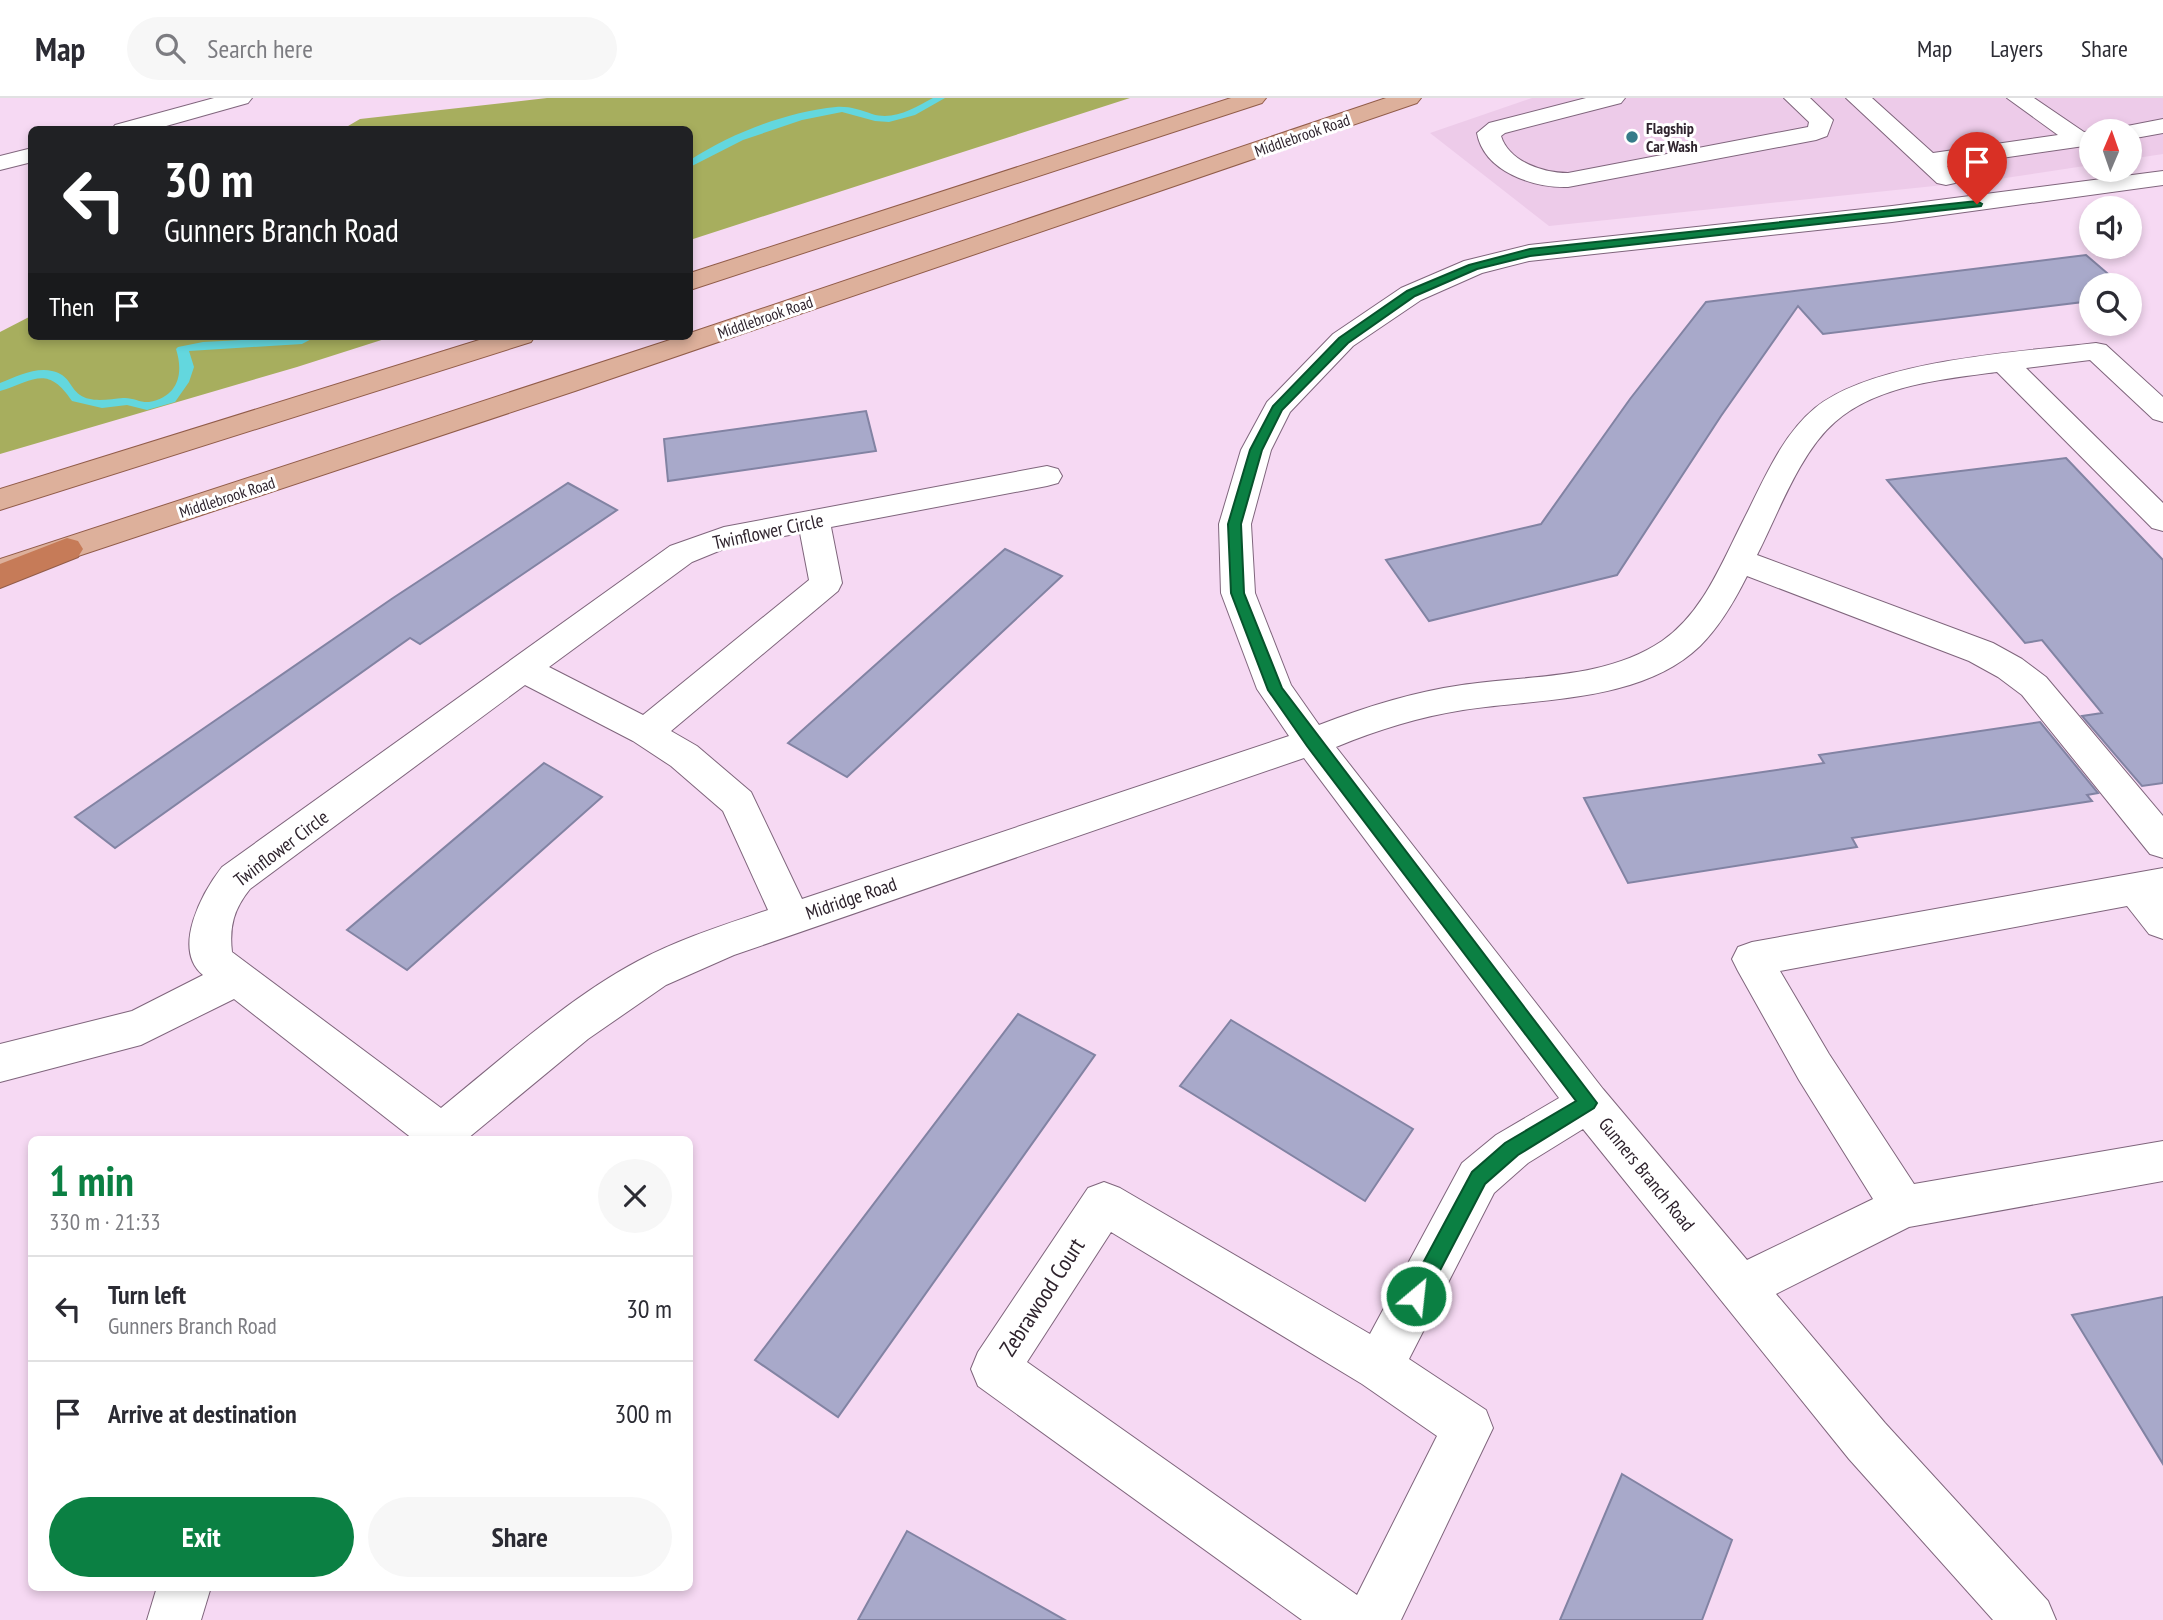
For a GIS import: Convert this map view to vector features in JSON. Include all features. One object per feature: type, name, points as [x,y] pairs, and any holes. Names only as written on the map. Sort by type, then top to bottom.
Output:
[{"type":"highway","points":[[0,577],[67,549]]},
{"type":"main road","points":[[693,281],[1254,98]]},
{"type":"main road","name":"Middlebrook Road","points":[[0,571],[565,385],[1409,98]]},
{"type":"main road","points":[[0,500],[508,340]]},
{"type":"street","points":[[138,126],[240,98]]},
{"type":"street","points":[[1613,98],[1497,128],[1489,133],[1490,142],[1524,173],[1542,179],[1568,180],[1819,131],[1821,120],[1796,98]]},
{"type":"street","points":[[1858,98],[1977,204]]},
{"type":"street","points":[[2019,98],[2079,135]]},
{"type":"street","points":[[2142,130],[2162,127]]},
{"type":"street","points":[[1927,162],[2079,140]]},
{"type":"street","points":[[0,163],[28,156]]},
{"type":"street","name":"Gunners Branch Road","points":[[2029,1620],[1867,1441],[1588,1103],[1312,742],[1275,690],[1238,593],[1235,524],[1256,450],[1277,408],[1343,340],[1411,294],[1473,267],[1530,253],[1977,204],[2163,178]]},
{"type":"street","name":"Midridge Road","points":[[438,1136],[573,1026],[652,973],[720,943],[1312,742],[1402,708],[1464,697],[1567,685],[1642,668],[1674,649],[1704,623],[1801,444],[1825,415],[1854,395],[1942,372],[2095,351],[2163,413]]},
{"type":"street","points":[[2005,364],[2163,521]]},
{"type":"street","name":"Twinflower Circle","points":[[438,1136],[213,960],[209,937],[212,917],[219,899],[236,878],[681,554],[724,537],[1047,476]]},
{"type":"street","points":[[646,732],[826,583],[814,520]]},
{"type":"street","points":[[1738,560],[1981,652],[2010,668],[2034,686],[2163,844]]},
{"type":"street","points":[[525,670],[646,732],[684,756],[738,802],[792,919]]},
{"type":"street","points":[[1903,1208],[1814,1067],[1752,959],[2150,887],[2163,923]]},
{"type":"street","points":[[0,1063],[141,1027],[236,978]]},
{"type":"street","points":[[1379,1367],[1478,1178],[1511,1149],[1588,1103]]},
{"type":"street","points":[[1740,1287],[1903,1208],[2163,1160]]},
{"type":"street","name":"Zebrawood Court","points":[[1347,1620],[995,1369],[1104,1203],[1379,1367],[1468,1428],[1373,1620]]},
{"type":"street","points":[[174,1620],[183,1591]]},
{"type":"shaded area","points":[[1532,98],[2163,98],[2163,154],[2142,157],[2142,119],[2079,119],[2079,167],[1992,180],[1549,226],[1430,133]]},
{"type":"green space","points":[[547,98],[1130,98],[693,239],[693,126],[348,126],[360,119]]},
{"type":"green space","points":[[28,318],[28,340],[381,340],[0,454],[0,332]]},
{"type":"building","points":[[2079,256],[2079,259],[2091,259],[2107,273],[2079,273],[2079,302],[1823,334],[1798,306],[1721,416],[1617,575],[1429,621],[1386,560],[1541,524],[1630,399],[1706,302]]},
{"type":"building","points":[[866,411],[876,451],[668,481],[664,439]]},
{"type":"building","points":[[2066,458],[2163,560],[2163,783],[2142,786],[2082,716],[2102,713],[2042,640],[2025,643],[1887,480]]},
{"type":"building","points":[[568,483],[617,510],[420,644],[410,638],[115,848],[75,817],[393,598]]},
{"type":"building","points":[[1005,549],[1062,576],[847,777],[788,743]]},
{"type":"building","points":[[2040,722],[2098,793],[2087,795],[2092,801],[1852,838],[1857,847],[1628,883],[1584,798],[1824,763],[1819,755]]},
{"type":"building","points":[[544,763],[602,797],[407,970],[347,930]]},
{"type":"building","points":[[1018,1014],[1095,1055],[838,1417],[755,1360]]},
{"type":"building","points":[[1231,1020],[1413,1129],[1365,1201],[1180,1086]]},
{"type":"building","points":[[2163,1297],[2163,1464],[2072,1315]]},
{"type":"building","points":[[1622,1474],[1732,1540],[1702,1620],[1560,1620]]},
{"type":"building","points":[[907,1531],[1065,1620],[858,1620]]},
{"type":"waterway","points":[[693,162],[721,146],[759,130],[817,113],[842,109],[889,119],[912,113],[940,98]]},
{"type":"waterway","points":[[0,387],[33,375],[51,374],[60,378],[76,398],[102,404],[127,401],[147,406],[171,399],[183,382],[188,367],[182,349],[203,345],[304,340]]},
{"type":"place","name":"Flagship Car Wash","points":[[1632,137]]},
{"type":"route","points":[[1416,1296],[1478,1178],[1511,1149],[1588,1103],[1275,690],[1238,593],[1235,524],[1256,450],[1277,408],[1343,340],[1411,294],[1473,267],[1530,253],[1977,204]]}]
